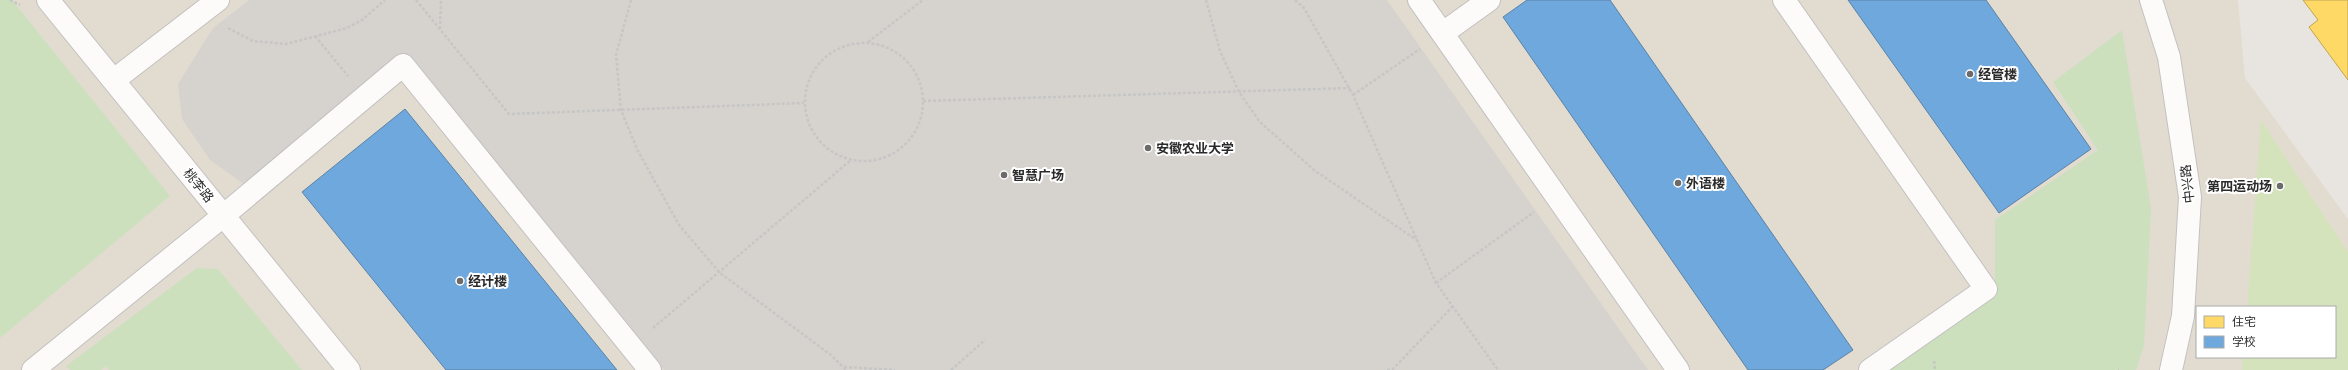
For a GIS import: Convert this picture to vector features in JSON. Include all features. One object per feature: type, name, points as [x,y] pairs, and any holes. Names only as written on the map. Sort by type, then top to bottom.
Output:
[{"type":"street","name":"桃李路","points":[[48,0],[349,370]]},
{"type":"street","points":[[1419,0],[1678,370]]},
{"type":"street","points":[[1443,33],[1489,0]]},
{"type":"street","points":[[1784,0],[1986,289],[1870,370]]},
{"type":"street","name":"中兴路","points":[[2151,0],[2169,57],[2190,197],[2183,316],[2171,370]]},
{"type":"street","points":[[114,80],[210,6]]},
{"type":"street","points":[[33,370],[223,216],[403,65],[650,370]]},
{"type":"path","points":[[210,6],[253,41],[286,44],[347,28],[362,20],[385,0]]},
{"type":"path","points":[[416,0],[509,114],[804,103]]},
{"type":"path","points":[[440,29],[441,0]]},
{"type":"path","points":[[631,0],[616,55],[621,110],[637,149],[679,225],[720,273],[831,355],[846,370]]},
{"type":"path","points":[[868,42],[923,0]]},
{"type":"path","points":[[1206,0],[1220,51],[1239,92],[1260,122],[1314,170],[1419,242]]},
{"type":"path","points":[[1295,0],[1304,8],[1354,95],[1436,283],[1498,370]]},
{"type":"path","points":[[1354,95],[1443,33]]},
{"type":"path","points":[[314,36],[365,96]]},
{"type":"path","points":[[868,42],[887,47],[904,58],[916,73],[922,92],[923,101],[917,130],[905,145],[889,156],[870,161],[851,160],[832,152],[818,139],[808,122],[804,103],[807,84],[816,66],[830,52],[848,44],[868,42]]},
{"type":"path","points":[[923,101],[1350,88]]},
{"type":"path","points":[[631,346],[720,273],[851,160]]},
{"type":"path","points":[[1436,283],[1556,196]]},
{"type":"path","points":[[1387,370],[1393,368],[1453,306]]},
{"type":"path","points":[[951,370],[986,340]]},
{"type":"path","points":[[843,367],[895,370]]},
{"type":"shaded area","name":"安徽农业大学","points":[[0,0],[2238,0],[2245,78],[2348,219],[2348,370],[0,370]]},
{"type":"shaded area","name":"智慧广场","points":[[249,0],[1387,0],[1648,370],[664,370],[403,65],[252,190],[210,160],[182,119],[178,84],[213,28]]},
{"type":"green space","points":[[0,0],[12,0],[170,196],[0,338]]},
{"type":"green space","points":[[2122,30],[2151,208],[2144,346],[2136,370],[1878,370],[1995,287],[1995,220],[2098,150],[2053,82]]},
{"type":"green space","name":"第四运动场","points":[[2261,120],[2348,252],[2348,370],[2242,370],[2243,358],[2336,358],[2336,306],[2247,306]]},
{"type":"green space","points":[[197,268],[218,269],[302,370],[109,370],[106,366],[101,370],[70,370],[66,366]]},
{"type":"building: 住宅","points":[[2303,0],[2348,0],[2348,80],[2309,27],[2318,20]]},
{"type":"building: 学校","name":"外语楼","points":[[1527,0],[1610,0],[1853,350],[1823,370],[1748,370],[1503,17]]},
{"type":"building: 学校","name":"经管楼","points":[[1848,0],[1986,0],[2091,149],[1999,213]]},
{"type":"building: 学校","name":"经计楼","points":[[405,109],[617,370],[446,370],[302,192]]},
{"type":"place","name":"经管楼","points":[[1970,74]]},
{"type":"place","name":"安徽农业大学","points":[[1148,148]]},
{"type":"place","name":"智慧广场","points":[[1004,175]]},
{"type":"place","name":"外语楼","points":[[1678,183]]},
{"type":"place","name":"第四运动场","points":[[2280,186]]},
{"type":"place","name":"经计楼","points":[[460,281]]}]
